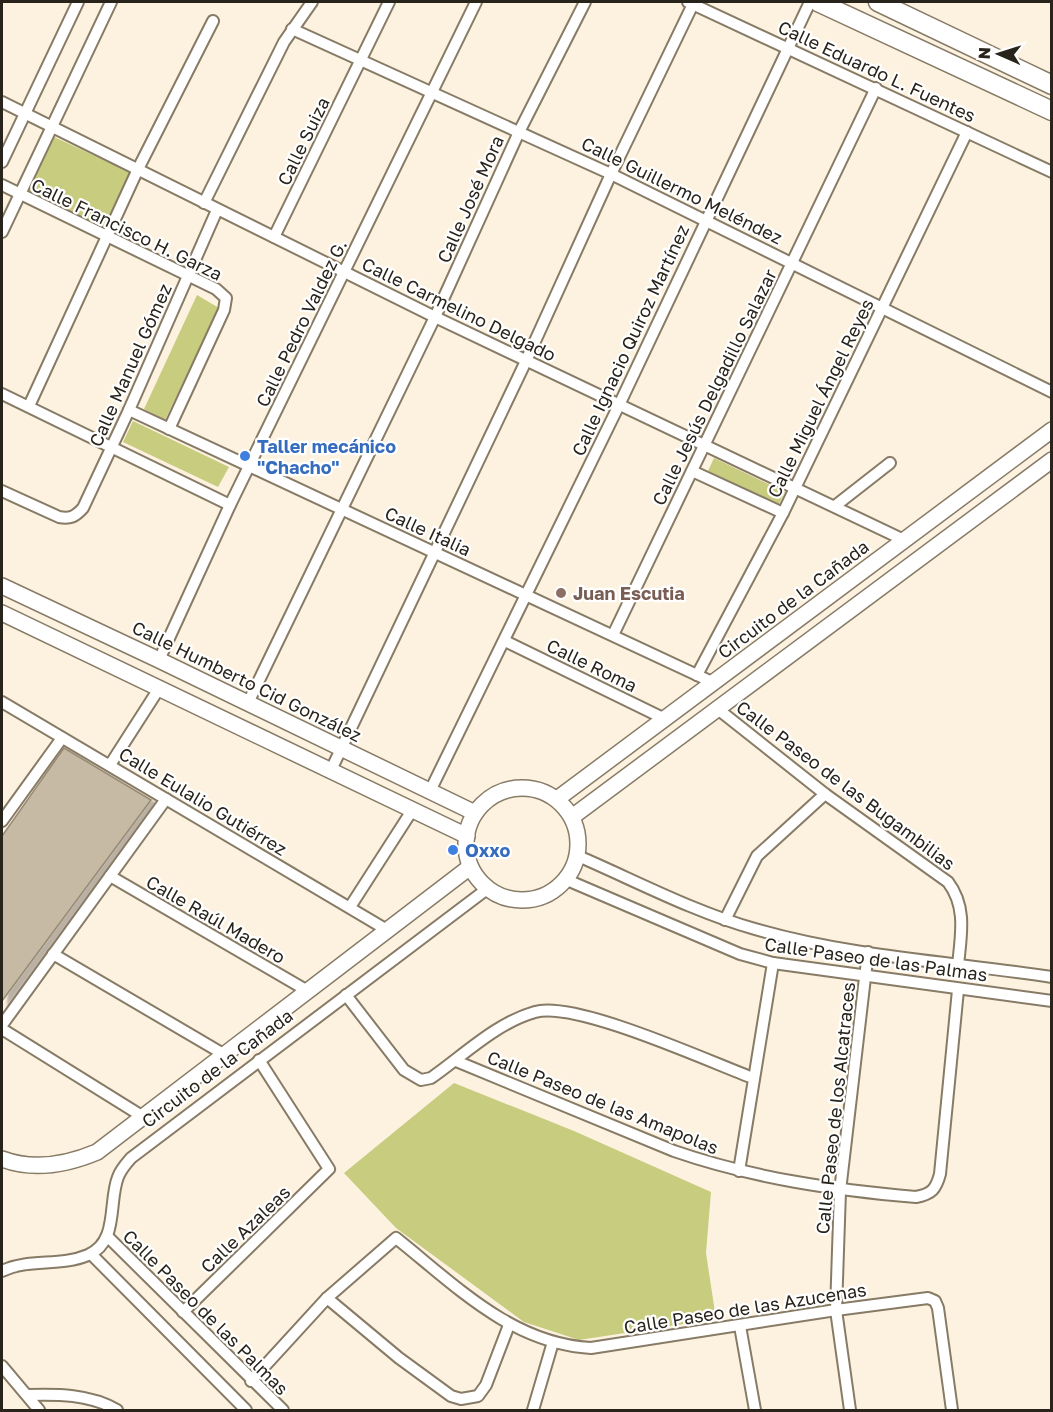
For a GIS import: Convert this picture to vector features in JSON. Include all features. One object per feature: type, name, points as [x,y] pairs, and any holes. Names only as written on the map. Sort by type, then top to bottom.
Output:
[{"type":"main road","points":[[818,2],[1052,111]]},
{"type":"main road","points":[[878,2],[1052,85]]},
{"type":"street","points":[[2,162],[78,2]]},
{"type":"street","points":[[2,232],[50,126],[111,2]]},
{"type":"street","points":[[204,204],[292,29],[312,2]]},
{"type":"street","name":"Calle Suiza","points":[[274,237],[389,2]]},
{"type":"street","name":"Calle Pedro Valdez G.","points":[[159,660],[230,505],[476,2]]},
{"type":"street","name":"Calle José Mora","points":[[248,703],[435,317],[519,132],[585,2]]},
{"type":"street","points":[[331,770],[526,361],[691,2]]},
{"type":"street","name":"Calle Eduardo L. Fuentes","points":[[691,2],[1052,172]]},
{"type":"street","name":"Calle Ignacio Quiroz Martínez","points":[[430,791],[620,403],[810,2]]},
{"type":"street","points":[[29,406],[138,169],[213,21]]},
{"type":"street","name":"Calle Guillermo Meléndez","points":[[292,29],[611,174],[1052,392]]},
{"type":"street","name":"Calle Jesús Delgadillo Salazar","points":[[613,635],[876,88]]},
{"type":"street","name":"Calle Carmelino Delgado","points":[[2,102],[435,317],[904,540]]},
{"type":"street","name":"Calle Miguel Ángel Reyes","points":[[697,675],[796,488],[967,132]]},
{"type":"street","name":"Calle Francisco H. Garza","points":[[2,185],[222,293],[226,298],[224,310],[169,429]]},
{"type":"street","name":"Calle Manuel Gómez","points":[[2,491],[58,517],[68,519],[83,508],[112,448],[217,210]]},
{"type":"street","points":[[2,394],[230,505]]},
{"type":"street","name":"Calle Italia","points":[[129,410],[712,682]]},
{"type":"street","name":"Circuito de la Cañada","points":[[557,800],[1052,430]]},
{"type":"street","points":[[572,818],[1052,460]]},
{"type":"street","points":[[835,506],[890,463]]},
{"type":"street","points":[[692,471],[783,513]]},
{"type":"street","name":"Calle Humberto Cid González","points":[[2,586],[475,813]]},
{"type":"street","points":[[2,613],[466,836]]},
{"type":"street","points":[[75,648],[87,626]]},
{"type":"street","name":"Calle Roma","points":[[505,641],[665,718]]},
{"type":"street","points":[[110,765],[160,687]]},
{"type":"street","name":"Calle Eulalio Gutiérrez","points":[[2,702],[387,930]]},
{"type":"street","name":"Calle Paseo de las Bugambilias","points":[[719,710],[825,794],[948,882],[958,895],[962,920],[958,965]]},
{"type":"street","points":[[3,817],[62,738]]},
{"type":"street","points":[[522,788],[541,790],[557,800],[572,818],[579,842],[578,856],[567,880],[554,892],[538,899],[520,902],[503,898],[487,889],[470,867],[466,851],[466,836],[475,813],[487,800],[504,790],[522,788]]},
{"type":"street","points":[[724,920],[741,883],[757,856],[825,794]]},
{"type":"street","points":[[145,1118],[2,1027],[166,799]]},
{"type":"street","points":[[350,907],[413,809]]},
{"type":"street","name":"Calle Paseo de las Palmas","points":[[578,856],[724,920],[786,937],[868,952],[1052,977]]},
{"type":"street","name":"Circuito de la Cañada","points":[[2,1159],[18,1165],[74,1162],[97,1152],[145,1118],[306,990],[470,867]]},
{"type":"street","name":"Calle Raúl Madero","points":[[110,876],[306,990]]},
{"type":"street","name":"Calle Paseo de las Palmas","points":[[567,880],[740,954],[773,963],[1052,1001]]},
{"type":"street","name":"Circuito de la Cañada","points":[[91,1254],[106,1236],[111,1223],[117,1178],[131,1158],[487,889]]},
{"type":"street","name":"Calle Paseo de los Alcatraces","points":[[850,1410],[836,1310],[840,1191],[868,952]]},
{"type":"street","points":[[53,954],[225,1055]]},
{"type":"street","points":[[739,1171],[773,963]]},
{"type":"street","name":"Calle Paseo de las Amapolas","points":[[456,1060],[674,1151],[739,1171],[840,1191],[916,1197],[928,1195],[936,1189],[940,1174],[958,990]]},
{"type":"street","points":[[345,995],[411,1077],[421,1080],[431,1078],[506,1024],[537,1011],[567,1011],[601,1020],[753,1078]]},
{"type":"street","name":"Calle Azaleas","points":[[183,1312],[329,1169],[259,1060]]},
{"type":"street","name":"Calle Paseo de las Palmas","points":[[106,1236],[283,1410]]},
{"type":"street","name":"Calle Paseo de las Azucenas","points":[[327,1298],[396,1238],[488,1312],[509,1324],[553,1342],[591,1348],[928,1298],[935,1301],[938,1308],[952,1410]]},
{"type":"street","points":[[2,1270],[33,1262],[80,1258],[91,1254],[246,1410]]},
{"type":"street","points":[[251,1381],[327,1298],[399,1358],[451,1396],[461,1399],[478,1396],[486,1385],[509,1324]]},
{"type":"street","points":[[740,1326],[755,1410]]},
{"type":"street","points":[[533,1410],[553,1342]]},
{"type":"street","points":[[2,1366],[39,1410]]},
{"type":"street","points":[[27,1395],[55,1394],[84,1398],[117,1410]]},
{"type":"green space","points":[[52,136],[134,174],[106,232],[26,193]]},
{"type":"green space","points":[[197,295],[219,308],[165,420],[144,409]]},
{"type":"green space","points":[[133,421],[229,467],[218,487],[123,442]]},
{"type":"green space","points":[[714,458],[785,492],[779,504],[708,471]]},
{"type":"green space","points":[[454,1083],[574,1131],[711,1192],[706,1253],[716,1319],[579,1340],[524,1322],[396,1228],[344,1173]]},
{"type":"building","points":[[64,748],[151,800],[2,1001],[2,836]]},
{"type":"place","name":"Taller mecánico \"Chacho\"","points":[[245,456]]},
{"type":"place","name":"Juan Escutia","points":[[561,593]]},
{"type":"place","name":"Oxxo","points":[[453,850]]}]
